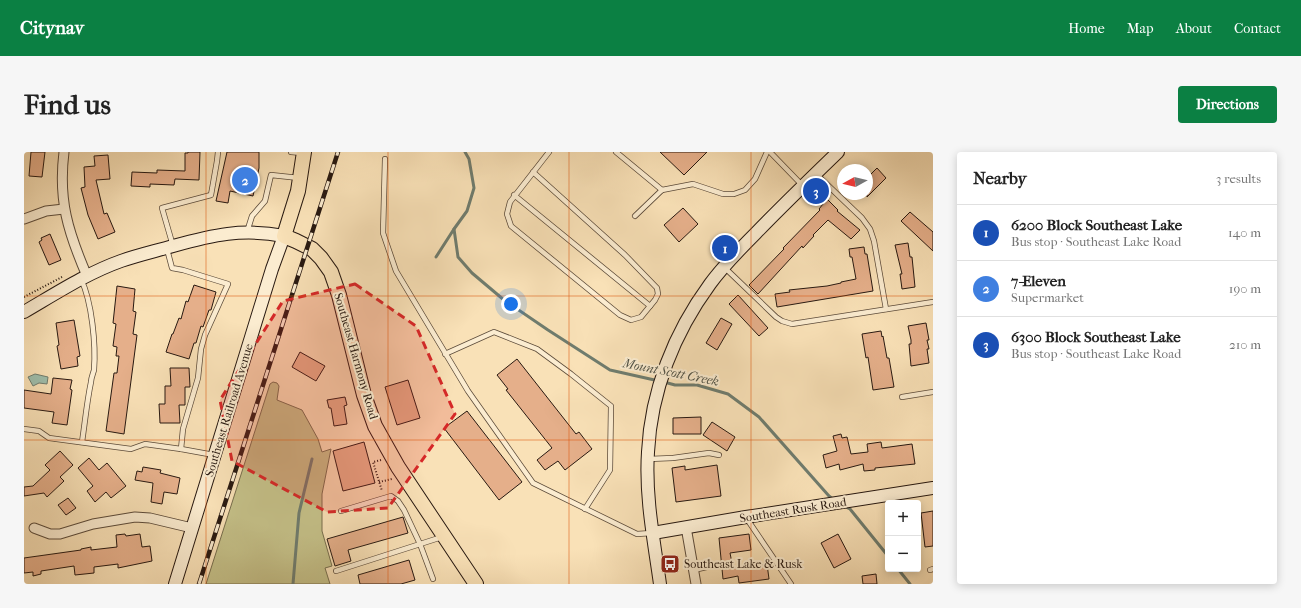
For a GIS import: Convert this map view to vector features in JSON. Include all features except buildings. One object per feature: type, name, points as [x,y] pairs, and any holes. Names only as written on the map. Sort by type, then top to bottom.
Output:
[{"type":"main road","points":[[284,236],[298,191],[300,178],[300,152]]},
{"type":"main road","name":"Southeast Harmony Road","points":[[284,236],[312,250],[321,258],[331,272],[339,295],[364,395],[376,426],[398,467],[476,584]]},
{"type":"street","points":[[64,152],[62,189],[64,209],[84,278]]},
{"type":"street","points":[[660,584],[648,484],[649,433],[655,398],[672,349],[692,310],[724,267],[743,246],[838,152]]},
{"type":"street","points":[[24,219],[46,211],[64,209]]},
{"type":"street","points":[[24,312],[84,278],[121,261],[224,234],[247,232],[284,236]]},
{"type":"street","name":"Southeast Railroad Avenue","points":[[175,584],[272,269],[284,236]]},
{"type":"street","name":"Southeast Rusk Road","points":[[653,533],[933,488]]},
{"type":"street","points":[[34,528],[50,534],[60,534],[93,524],[135,517],[150,518],[192,528]]},
{"type":"street","points":[[686,527],[696,584]]},
{"type":"lane","points":[[181,449],[183,429],[198,378],[201,349],[205,336],[228,284],[172,268],[170,247],[162,208],[211,195],[218,152]]},
{"type":"lane","points":[[533,172],[625,255],[656,288],[658,294],[655,300],[641,317],[631,320],[620,315],[511,226],[507,214],[510,202],[514,195],[549,152]]},
{"type":"lane","points":[[616,152],[662,190]]},
{"type":"lane","points":[[635,216],[662,190],[693,184],[723,194],[734,194],[745,190],[754,179],[768,152],[803,186]]},
{"type":"lane","points":[[385,159],[383,233],[396,271],[468,391],[533,484],[637,534],[653,533]]},
{"type":"lane","points":[[816,174],[862,218],[870,229],[874,241],[886,309]]},
{"type":"lane","points":[[247,232],[252,216],[264,201],[271,175],[300,178]]},
{"type":"lane","points":[[514,195],[650,306]]},
{"type":"lane","points":[[724,267],[776,317],[782,321],[792,324],[933,302]]},
{"type":"lane","points":[[82,442],[91,381],[94,371],[90,304],[84,278]]},
{"type":"lane","points":[[445,354],[494,332],[537,349],[611,406],[610,470],[585,509]]},
{"type":"lane","points":[[902,397],[933,392]]},
{"type":"lane","points":[[24,429],[39,431],[49,438],[131,449],[145,444],[214,455]]},
{"type":"lane","points":[[648,459],[674,458],[709,453],[719,455]]},
{"type":"lane","points":[[341,510],[391,496],[398,501],[404,510],[420,544],[433,579]]},
{"type":"lane","points":[[746,517],[791,584]]},
{"type":"lane","points":[[336,571],[444,537]]},
{"type":"lane","points":[[694,570],[715,565]]},
{"type":"path","points":[[383,460],[373,462],[384,498]]},
{"type":"path","points":[[379,482],[394,478]]},
{"type":"highlighted area","points":[[355,284],[416,326],[455,414],[388,508],[327,512],[232,461],[220,400],[283,301]]},
{"type":"shaded area","points":[[35,374],[48,377],[47,384],[39,383],[33,386],[28,377]]},
{"type":"shaded area","points":[[273,382],[277,383],[279,386],[277,400],[302,410],[318,439],[322,452],[331,449],[322,494],[322,531],[332,566],[325,568],[330,584],[206,584],[270,384]]},
{"type":"waterway","name":"Mount Scott Creek","points":[[436,257],[467,211],[474,188],[469,159],[465,152]]},
{"type":"waterway","name":"Mount Scott Creek","points":[[454,229],[458,257],[472,273],[504,300],[610,370],[659,381]]},
{"type":"waterway","name":"Mount Scott Creek","points":[[664,382],[675,385],[697,385],[728,394],[759,417],[834,500]]},
{"type":"waterway","points":[[293,584],[299,513],[312,459]]},
{"type":"waterway","name":"Mount Scott Creek","points":[[844,506],[850,509],[885,552]]},
{"type":"waterway","name":"Mount Scott Creek","points":[[900,572],[910,584]]},
{"type":"railway","points":[[199,584],[338,152]]},
{"type":"place","name":"7-Eleven","points":[[245,180]]},
{"type":"place","name":"6300 Block Southeast Lake","points":[[816,191]]},
{"type":"place","name":"6200 Block Southeast Lake","points":[[725,248]]},
{"type":"place","name":"Southeast Lake & Rusk","points":[[670,564]]}]
